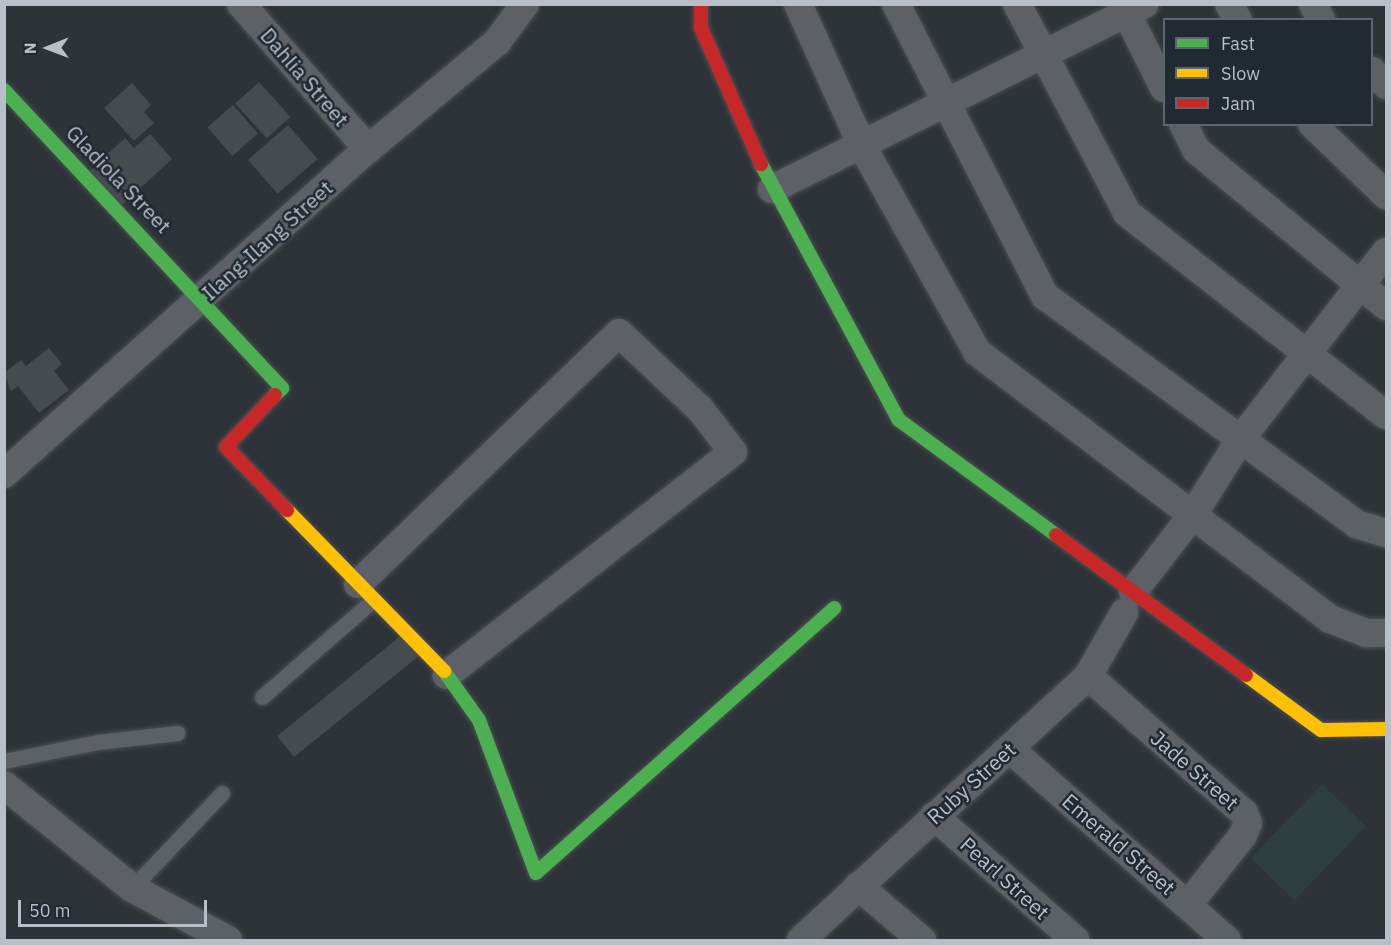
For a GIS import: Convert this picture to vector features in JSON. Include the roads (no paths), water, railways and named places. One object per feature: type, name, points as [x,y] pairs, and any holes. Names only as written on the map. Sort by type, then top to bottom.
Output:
[{"type":"street","name":"Dahlia Street","points":[[241,4],[368,149]]},
{"type":"street","name":"Ilang-Ilang Street","points":[[10,458],[202,298],[368,149],[497,42],[525,4]]},
{"type":"street","points":[[701,4],[701,28],[772,189],[899,420],[1129,602],[1321,730],[1386,729]]},
{"type":"street","points":[[798,4],[862,146],[977,352],[1194,513],[1330,619],[1367,633],[1386,633]]},
{"type":"street","points":[[896,4],[1045,296],[1356,524],[1386,533]]},
{"type":"street","points":[[1017,4],[1046,54],[1127,213],[1386,415]]},
{"type":"street","points":[[1229,4],[1237,18]]},
{"type":"street","points":[[1313,4],[1320,18]]},
{"type":"street","points":[[772,189],[946,105],[1131,8],[1163,86]]},
{"type":"street","points":[[1373,73],[1386,85]]},
{"type":"street","name":"Gladiola Street","points":[[4,90],[202,298],[282,388],[226,447],[365,592]]},
{"type":"street","points":[[1184,126],[1196,150],[1386,306]]},
{"type":"street","points":[[1314,126],[1386,195]]},
{"type":"street","name":"Ruby Street","points":[[801,940],[1088,676],[1129,602],[1194,513],[1240,440],[1310,356],[1386,252]]},
{"type":"street","points":[[447,675],[733,452],[700,409],[619,333],[365,592],[447,675],[479,720],[536,873],[834,608]]},
{"type":"street","name":"Jade Street","points":[[1088,676],[1244,813],[1248,823],[1243,835],[1188,905]]},
{"type":"street","name":"Emerald Street","points":[[1010,749],[1227,940]]},
{"type":"street","points":[[4,785],[132,888],[228,940]]},
{"type":"street","name":"Pearl Street","points":[[934,816],[1075,940]]},
{"type":"street","points":[[858,886],[922,940]]},
{"type":"lane","points":[[262,697],[365,592]]},
{"type":"lane","points":[[4,761],[97,742],[177,733]]},
{"type":"lane","points":[[132,888],[222,793]]}]
